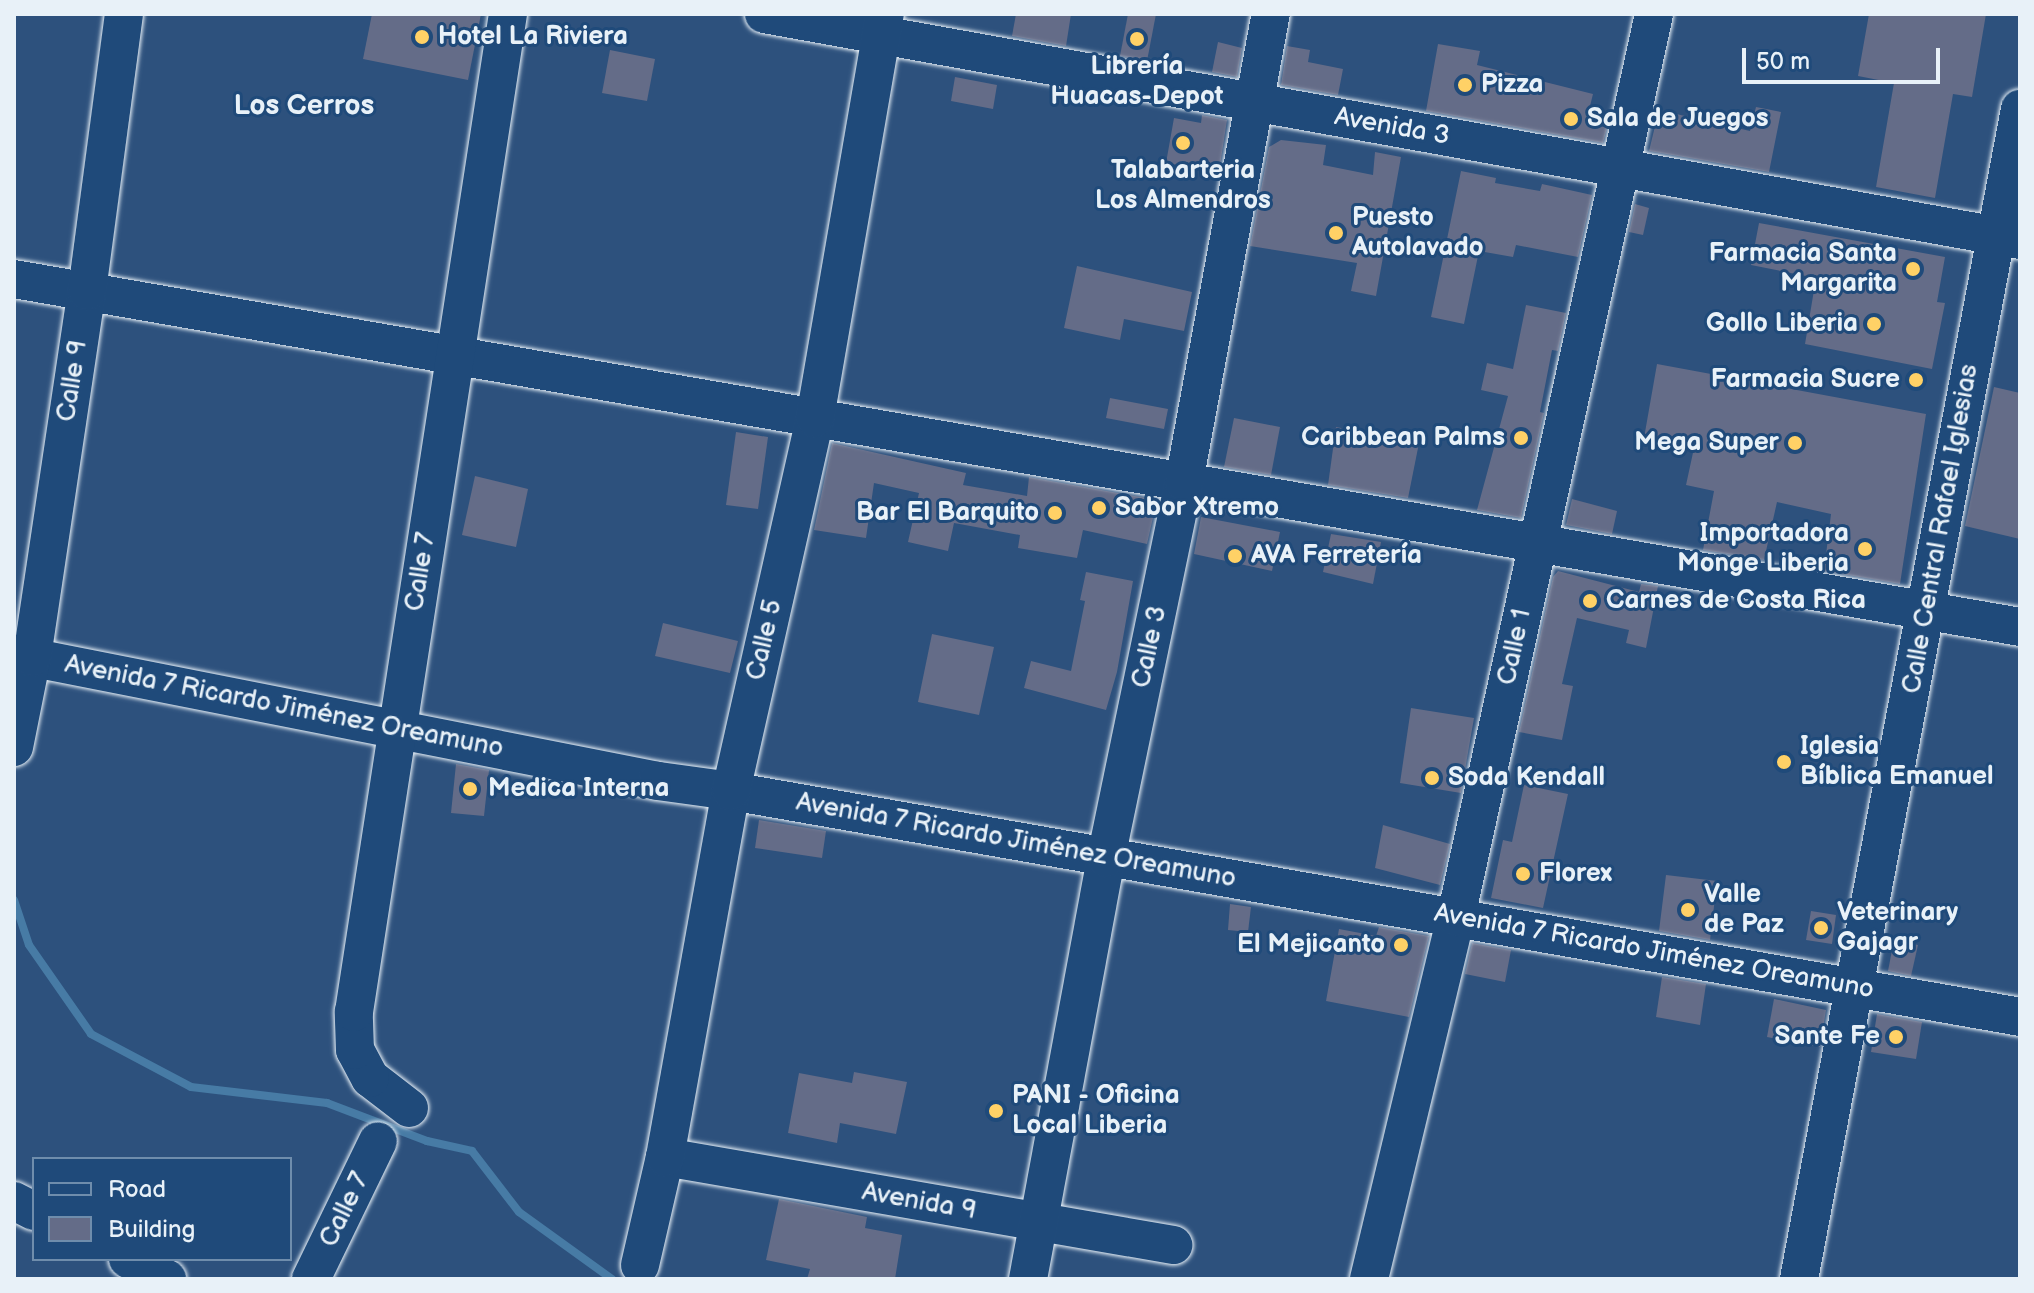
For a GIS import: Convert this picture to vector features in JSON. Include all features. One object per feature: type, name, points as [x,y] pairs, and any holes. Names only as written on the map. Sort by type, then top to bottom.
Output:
[{"type":"street","name":"Calle 9","points":[[14,747],[23,656],[87,291],[124,14]]},
{"type":"street","name":"Calle 7","points":[[409,1108],[370,1078],[355,1050],[354,1024],[368,909],[508,14]]},
{"type":"street","name":"Avenida 3","points":[[764,14],[883,24],[1254,102],[2008,238]]},
{"type":"street","name":"Calle 3","points":[[1028,1279],[1106,858],[1184,482],[1271,14]]},
{"type":"street","name":"Calle 1","points":[[1369,1279],[1456,917],[1654,14]]},
{"type":"street","name":"Calle 5","points":[[640,1265],[665,1157],[731,791],[815,418],[883,24]]},
{"type":"street","name":"Calle Central Rafael Iglesias","points":[[1799,1279],[1927,611],[2008,238],[2020,109]]},
{"type":"street","points":[[14,279],[2020,627]]},
{"type":"street","name":"Avenida 7 Ricardo Jiménez Oreamuno","points":[[23,656],[658,781],[731,791],[2020,1017]]},
{"type":"street","name":"Calle 7","points":[[311,1279],[378,1141]]},
{"type":"street","name":"Avenida 9","points":[[665,1157],[1173,1245]]},
{"type":"street","points":[[14,1201],[32,1210]]},
{"type":"street","points":[[132,1261],[167,1279]]},
{"type":"building","name":"Hotel La Riviera","points":[[372,14],[481,14],[468,80],[363,59]]},
{"type":"building","points":[[1016,14],[1071,14],[1066,46],[1012,36]]},
{"type":"building","name":"Librería Huacas-Depot","points":[[1128,14],[1156,14],[1147,61],[1120,56]]},
{"type":"building","points":[[1869,14],[1986,14],[1972,97],[1953,94],[1935,198],[1876,187],[1894,83],[1858,76]]},
{"type":"building","points":[[1218,42],[1242,48],[1237,77],[1212,72]]},
{"type":"building","points":[[1438,44],[1480,51],[1477,65],[1593,94],[1586,122],[1607,128],[1603,143],[1426,111]]},
{"type":"building","points":[[1287,46],[1310,50],[1308,62],[1343,69],[1338,95],[1281,85]]},
{"type":"building","points":[[610,50],[655,59],[647,101],[602,93]]},
{"type":"building","points":[[955,77],[997,85],[993,109],[951,101]]},
{"type":"building","points":[[1756,107],[1781,112],[1769,172],[1649,151],[1659,110],[1750,131]]},
{"type":"building","points":[[1202,115],[1227,120],[1219,172],[1166,163],[1174,118],[1201,123]]},
{"type":"building","points":[[1281,140],[1326,145],[1323,165],[1373,175],[1375,152],[1401,157],[1376,296],[1351,291],[1357,263],[1250,246],[1269,147]]},
{"type":"building","points":[[1461,171],[1496,178],[1495,183],[1540,191],[1542,184],[1592,195],[1578,257],[1516,245],[1513,257],[1479,251],[1464,324],[1431,317]]},
{"type":"building","points":[[1635,204],[1649,208],[1643,235],[1629,232]]},
{"type":"building","points":[[1759,223],[1945,257],[1937,302],[1945,303],[1932,369],[1805,344],[1816,278],[1751,265]]},
{"type":"building","points":[[1077,266],[1192,292],[1184,331],[1124,319],[1120,340],[1064,328]]},
{"type":"building","points":[[1526,305],[1566,313],[1558,351],[1552,350],[1540,412],[1544,413],[1521,518],[1477,510],[1508,396],[1481,390],[1487,363],[1513,369]]},
{"type":"building","name":"Mega Super","points":[[1657,364],[1926,414],[1900,584],[1824,571],[1831,514],[1777,502],[1764,560],[1703,550],[1714,491],[1686,485],[1694,448],[1644,438]]},
{"type":"building","points":[[1994,387],[2020,393],[2020,539],[1965,526]]},
{"type":"building","points":[[1110,398],[1168,409],[1164,429],[1106,418]]},
{"type":"building","points":[[1234,418],[1280,427],[1271,475],[1224,467]]},
{"type":"building","points":[[1336,427],[1419,443],[1408,498],[1328,485]]},
{"type":"building","points":[[736,432],[768,437],[758,509],[726,505]]},
{"type":"building","points":[[832,443],[966,473],[963,485],[1027,496],[1029,477],[1157,500],[1147,544],[1083,530],[1077,558],[1018,548],[1020,535],[954,523],[948,551],[908,542],[919,493],[874,483],[866,538],[814,530]]},
{"type":"building","points":[[475,476],[528,489],[516,547],[462,535]]},
{"type":"building","points":[[1572,499],[1617,511],[1612,534],[1566,525]]},
{"type":"building","points":[[1201,517],[1280,532],[1272,571],[1194,554]]},
{"type":"building","points":[[1331,534],[1381,542],[1373,584],[1323,572]]},
{"type":"building","points":[[1558,571],[1639,592],[1641,584],[1658,586],[1646,648],[1626,643],[1629,630],[1577,618],[1562,684],[1573,686],[1562,740],[1519,732],[1553,577]]},
{"type":"building","points":[[1086,572],[1133,581],[1117,672],[1106,710],[1024,688],[1031,661],[1071,671],[1085,601],[1080,600]]},
{"type":"building","points":[[663,623],[738,641],[730,673],[655,656]]},
{"type":"building","points":[[932,634],[994,647],[979,715],[918,702]]},
{"type":"building","points":[[1411,708],[1474,718],[1461,793],[1400,783]]},
{"type":"building","name":"Medica Interna","points":[[456,764],[489,770],[484,816],[451,813]]},
{"type":"building","points":[[1524,785],[1568,794],[1543,908],[1491,898],[1503,840],[1512,842]]},
{"type":"building","points":[[759,820],[826,831],[822,858],[755,848]]},
{"type":"building","points":[[1383,825],[1450,844],[1440,885],[1375,868]]},
{"type":"building","name":"Valle de Paz","points":[[1666,875],[1717,881],[1710,940],[1659,931]]},
{"type":"building","points":[[1230,904],[1251,907],[1248,932],[1228,930]]},
{"type":"building","name":"Veterinary Gajagr","points":[[1811,911],[1836,915],[1832,944],[1806,940]]},
{"type":"building","points":[[1379,927],[1429,936],[1409,1017],[1326,1001],[1339,929],[1376,936]]},
{"type":"building","points":[[1894,940],[1918,945],[1911,976],[1888,971]]},
{"type":"building","points":[[1472,943],[1511,950],[1505,982],[1465,974]]},
{"type":"building","points":[[1662,977],[1706,984],[1700,1025],[1656,1017]]},
{"type":"building","points":[[1774,999],[1826,1010],[1820,1047],[1767,1037]]},
{"type":"building","name":"Sante Fe","points":[[1877,1014],[1922,1022],[1916,1059],[1871,1052]]},
{"type":"building","points":[[854,1072],[907,1082],[896,1134],[840,1123],[837,1143],[788,1133],[799,1073],[852,1083]]},
{"type":"building","points":[[779,1199],[867,1217],[865,1228],[902,1235],[895,1279],[807,1279],[810,1269],[766,1260]]},
{"type":"waterway","points":[[14,900],[29,945],[91,1034],[191,1087],[327,1103],[427,1141],[472,1151],[519,1212],[612,1279]]},
{"type":"place","name":"Hotel La Riviera","points":[[422,37]]},
{"type":"place","name":"Librería Huacas-Depot","points":[[1137,39]]},
{"type":"place","name":"Pizza","points":[[1465,85]]},
{"type":"place","name":"Sala de Juegos","points":[[1571,119]]},
{"type":"place","name":"Talabarteria Los Almendros","points":[[1183,143]]},
{"type":"place","name":"Puesto Autolavado","points":[[1336,233]]},
{"type":"place","name":"Farmacia Santa Margarita","points":[[1913,269]]},
{"type":"place","name":"Gollo Liberia","points":[[1874,324]]},
{"type":"place","name":"Farmacia Sucre","points":[[1916,380]]},
{"type":"place","name":"Caribbean Palms","points":[[1521,438]]},
{"type":"place","name":"Mega Super","points":[[1795,443]]},
{"type":"place","name":"Sabor Xtremo","points":[[1099,508]]},
{"type":"place","name":"Bar El Barquito","points":[[1055,513]]},
{"type":"place","name":"Importadora Monge Liberia","points":[[1865,549]]},
{"type":"place","name":"AVA Ferretería","points":[[1235,556]]},
{"type":"place","name":"Carnes de Costa Rica","points":[[1590,601]]},
{"type":"place","name":"Iglesia Bíblica Emanuel","points":[[1784,762]]},
{"type":"place","name":"Soda Kendall","points":[[1432,778]]},
{"type":"place","name":"Medica Interna","points":[[470,789]]},
{"type":"place","name":"Florex","points":[[1523,874]]},
{"type":"place","name":"Valle de Paz","points":[[1688,910]]},
{"type":"place","name":"Veterinary Gajagr","points":[[1821,928]]},
{"type":"place","name":"El Mejicanto","points":[[1401,945]]},
{"type":"place","name":"Sante Fe","points":[[1896,1037]]},
{"type":"place","name":"PANI - Oficina Local Liberia","points":[[996,1111]]},
{"type":"district","name":"Los Cerros","points":[[304,106]]}]
